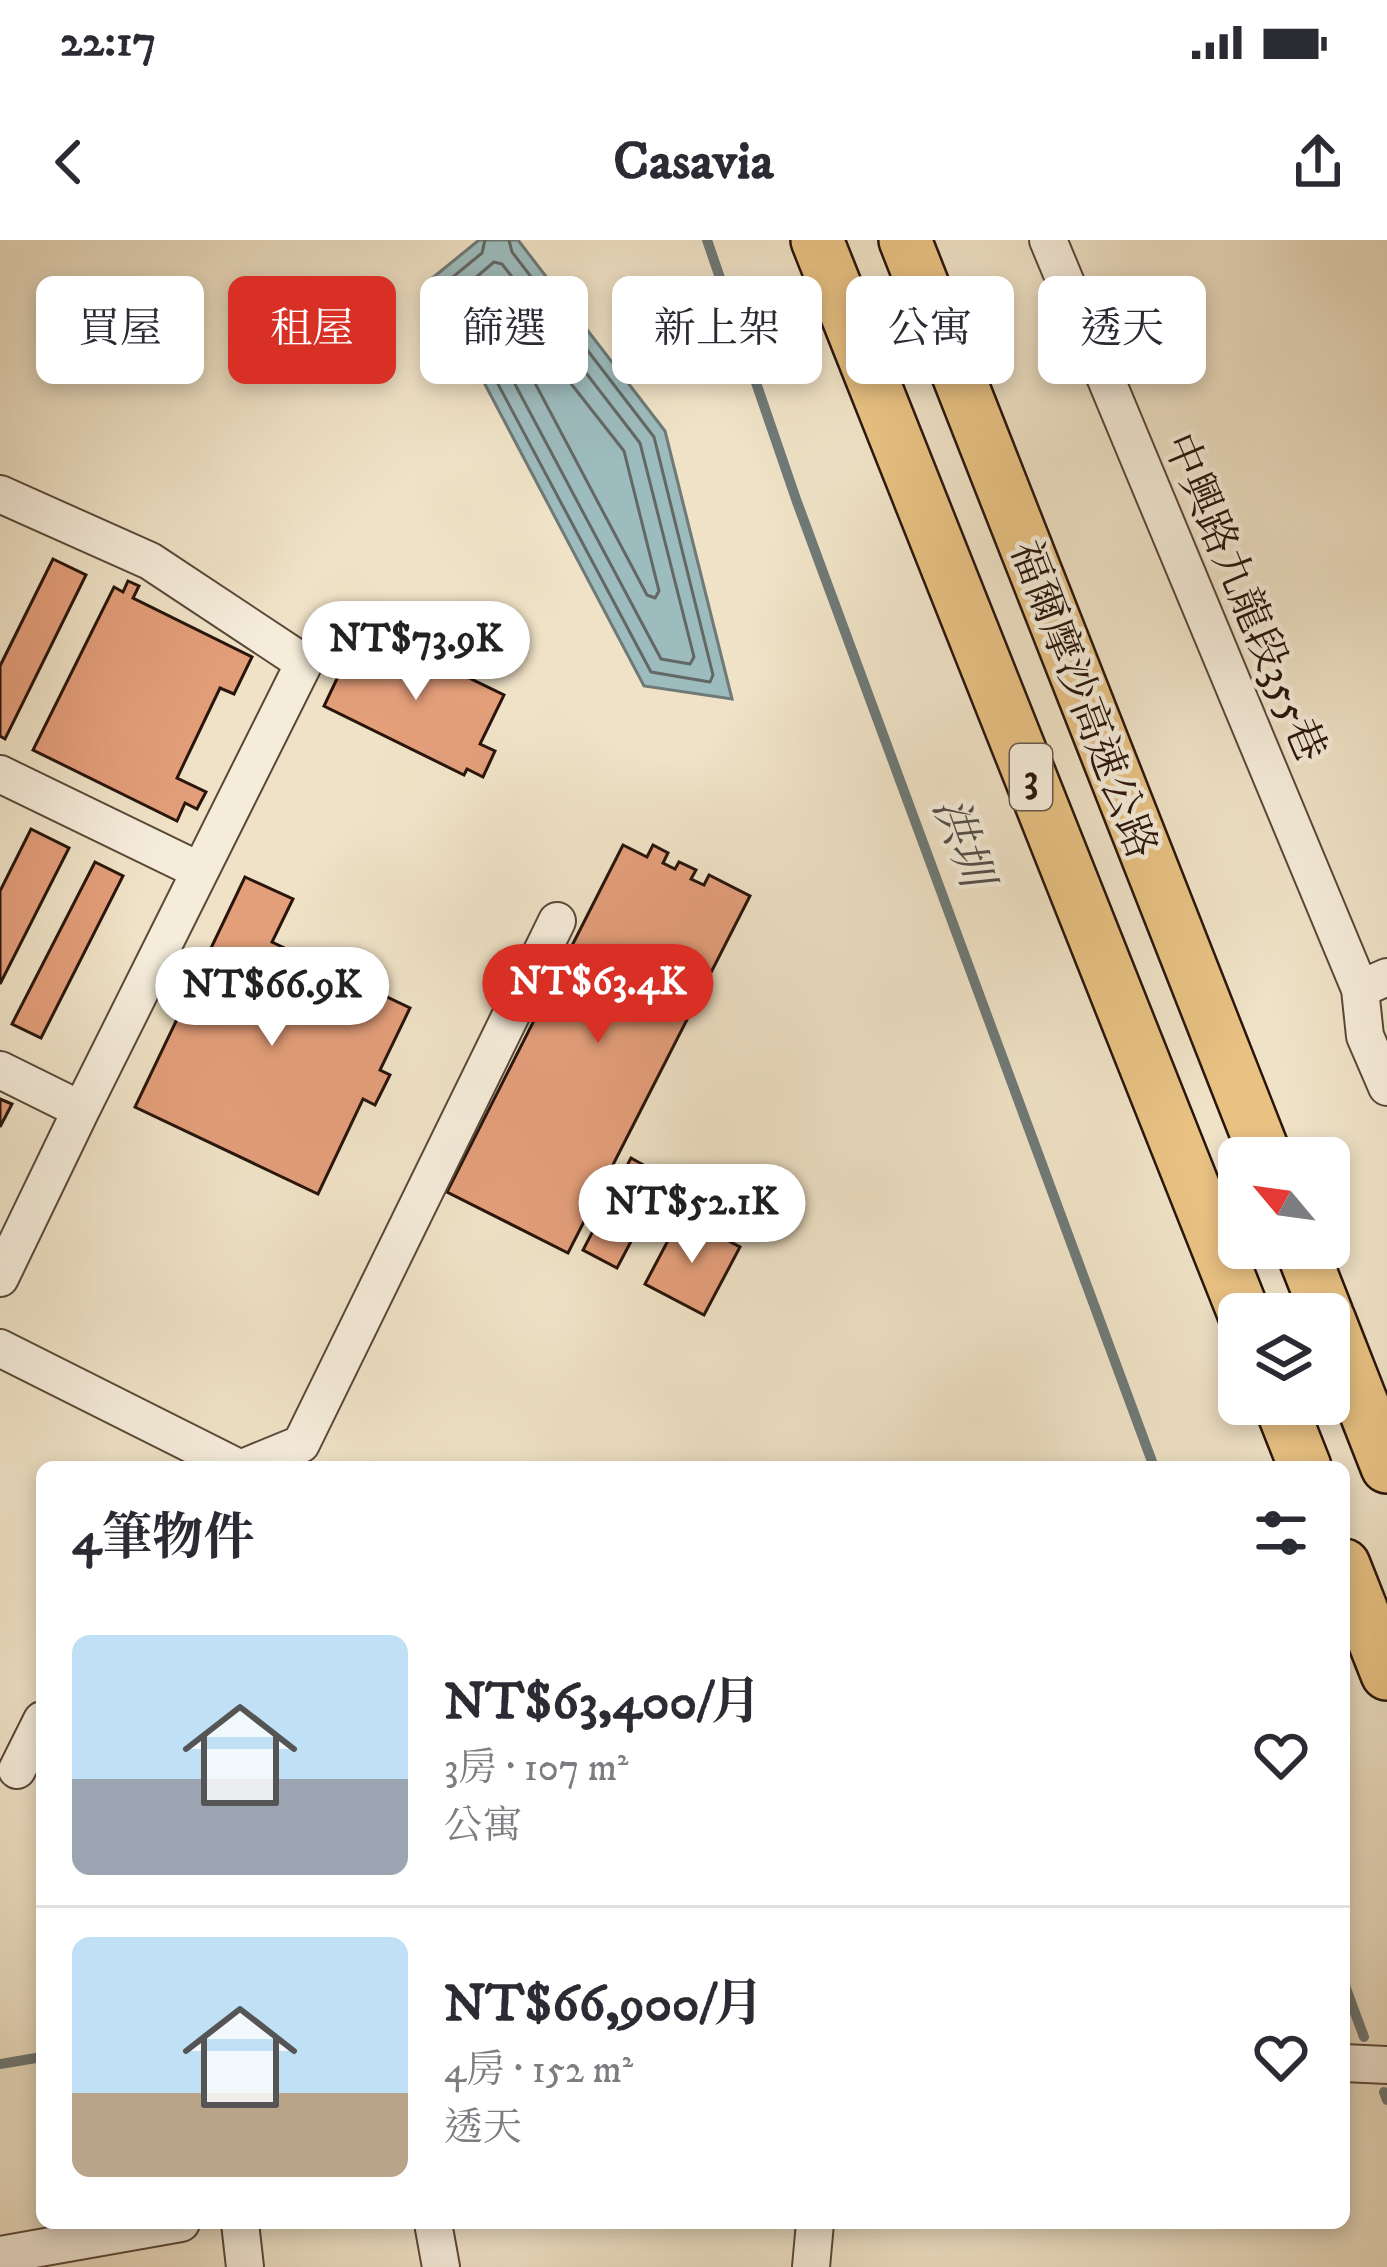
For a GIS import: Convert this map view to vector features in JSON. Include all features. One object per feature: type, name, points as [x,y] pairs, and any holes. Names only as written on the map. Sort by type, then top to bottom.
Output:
[{"type":"highway","name":"福爾摩沙高速公路","points":[[817,240],[1236,1293]]},
{"type":"highway","name":"福爾摩沙高速公路","points":[[905,240],[1258,1137]]},
{"type":"highway","points":[[1350,1373],[1387,1467]]},
{"type":"highway","points":[[1288,1425],[1303,1461]]},
{"type":"highway","points":[[1350,1580],[1387,1674]]},
{"type":"street","name":"中興路九龍段355巷","points":[[1048,240],[1374,983],[1366,1036],[1387,1087]]},
{"type":"street","points":[[0,494],[150,561],[304,663],[0,1278]]},
{"type":"street","points":[[0,774],[200,872]]},
{"type":"street","points":[[257,1461],[301,1444],[557,921]]},
{"type":"street","points":[[0,1070],[81,1110]]},
{"type":"street","points":[[0,1348],[229,1461]]},
{"type":"street","points":[[16,1770],[36,1732]]},
{"type":"street","points":[[1350,2063],[1387,2065]]},
{"type":"street","points":[[0,2255],[147,2229]]},
{"type":"street","points":[[241,2229],[245,2267]]},
{"type":"street","points":[[434,2229],[441,2267]]},
{"type":"street","points":[[811,2267],[814,2229]]},
{"type":"water","points":[[479,240],[518,240],[546,276],[435,276]]},
{"type":"water","points":[[588,331],[612,362],[612,384],[629,384],[665,431],[732,699],[644,686],[485,384],[588,384]]},
{"type":"building","points":[[53,559],[86,575],[5,739],[0,736],[0,666]]},
{"type":"building","points":[[128,581],[139,586],[133,598],[252,657],[234,694],[220,688],[177,778],[206,792],[197,809],[185,803],[177,821],[33,750],[114,587],[123,592]]},
{"type":"building","points":[[362,626],[504,695],[480,744],[495,751],[483,777],[467,769],[464,775],[324,706]]},
{"type":"building","points":[[31,829],[69,848],[0,984],[0,891]]},
{"type":"building","points":[[623,845],[647,857],[653,845],[668,853],[663,863],[675,869],[679,862],[696,870],[691,879],[704,885],[709,875],[750,896],[568,1253],[447,1192]]},
{"type":"building","points":[[95,862],[123,876],[41,1038],[12,1024]]},
{"type":"building","points":[[245,877],[293,899],[272,942],[410,1008],[380,1070],[390,1075],[375,1105],[363,1099],[318,1194],[135,1107]]},
{"type":"building","points":[[0,1099],[12,1104],[0,1127]]},
{"type":"building","points":[[631,1158],[665,1177],[617,1268],[583,1250]]},
{"type":"building","points":[[681,1216],[740,1247],[704,1315],[645,1284]]},
{"type":"waterway","name":"洪圳","points":[[707,240],[797,502],[1152,1461]]},
{"type":"waterway","name":"洪圳","points":[[1350,1999],[1364,2037]]},
{"type":"waterway","points":[[0,2064],[36,2058]]},
{"type":"waterway","name":"洪圳","points":[[1384,2092],[1387,2100]]}]
